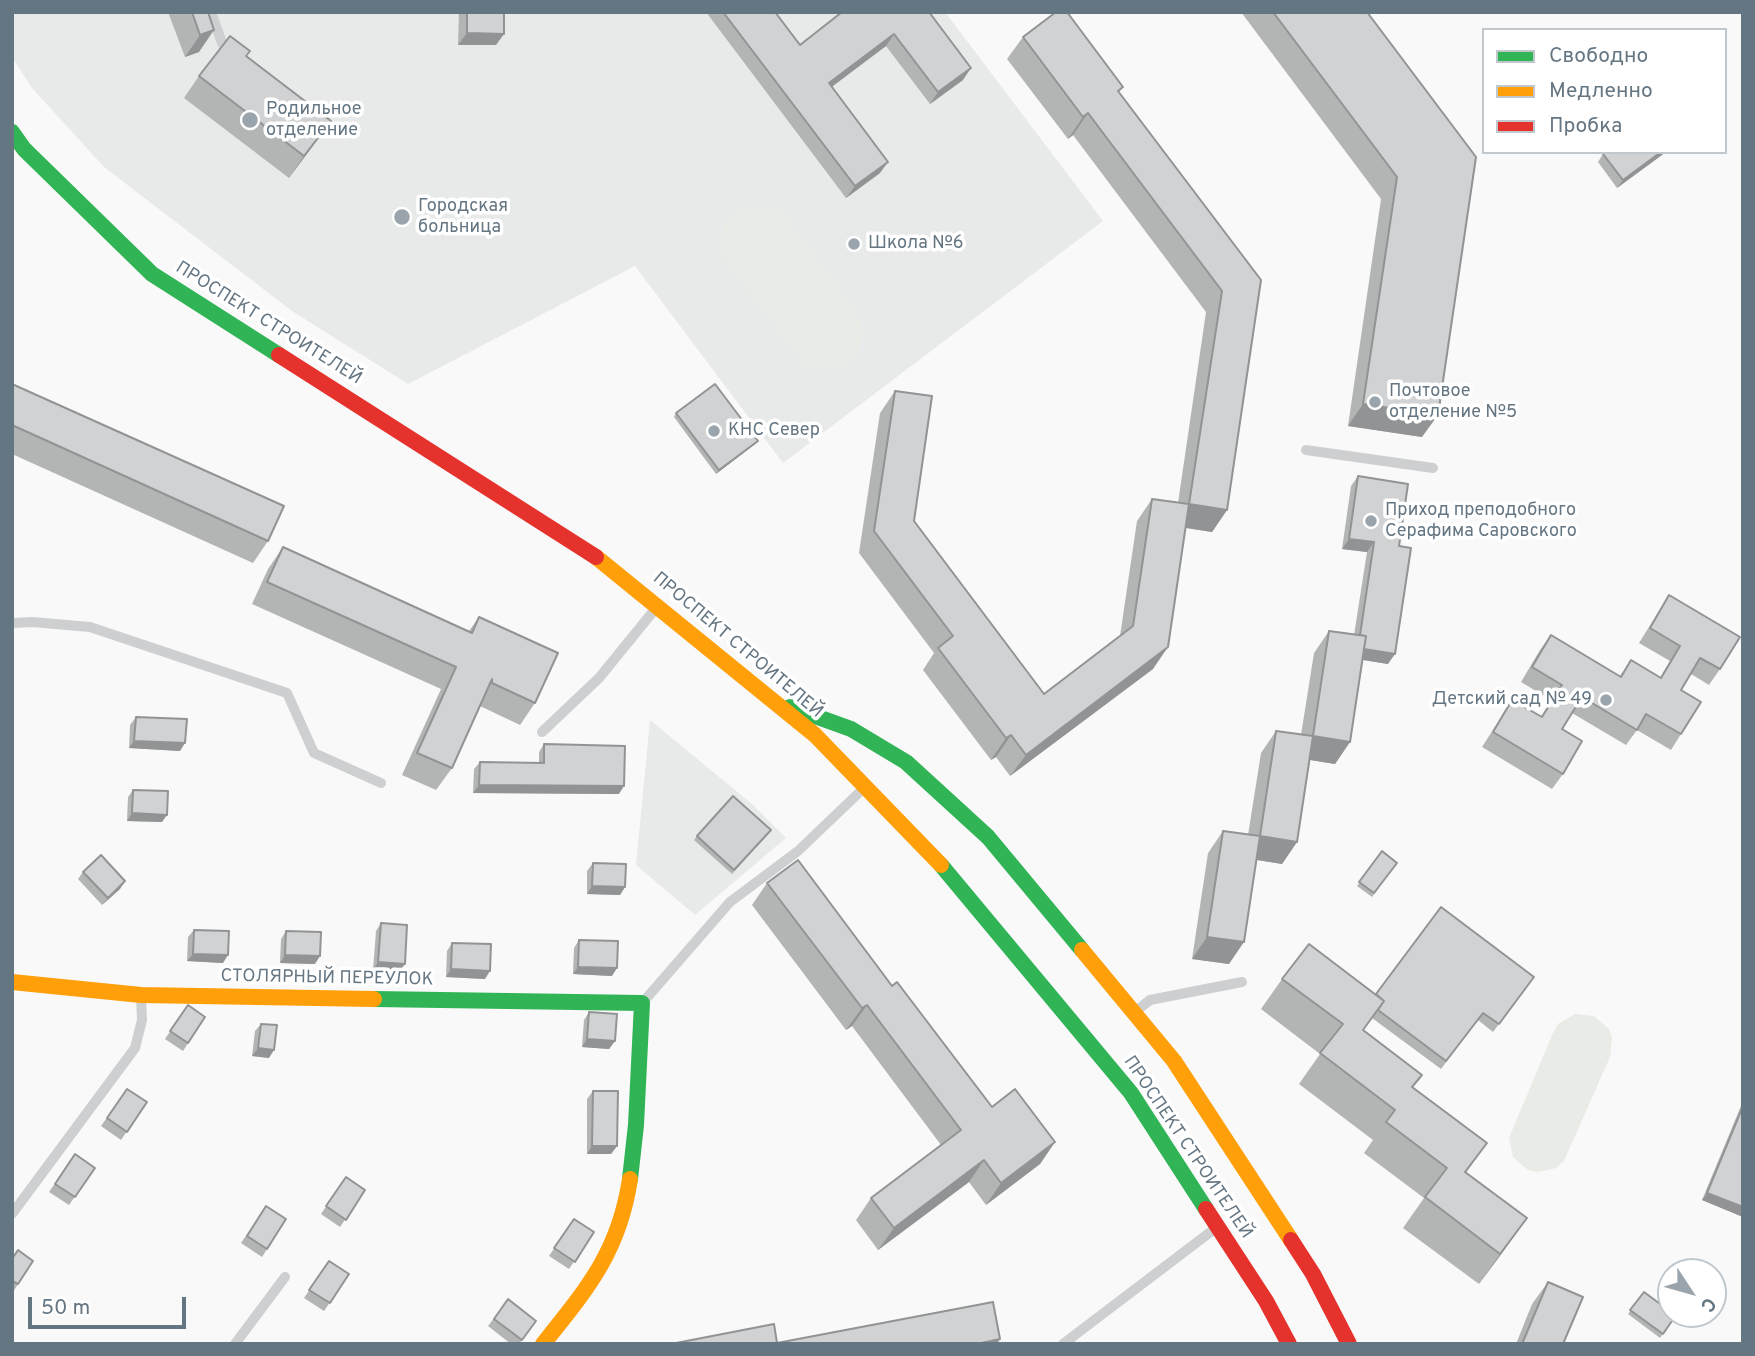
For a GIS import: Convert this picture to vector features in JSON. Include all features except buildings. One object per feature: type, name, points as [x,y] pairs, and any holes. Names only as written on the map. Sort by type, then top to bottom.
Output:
[{"type":"street","name":"ПРОСПЕКТ СТРОИТЕЛЕЙ","points":[[12,132],[24,149],[152,274],[602,561],[815,736],[950,874],[1131,1093],[1266,1301],[1289,1344]]},
{"type":"street","points":[[772,701],[852,729],[906,762],[988,836],[1174,1061],[1313,1274],[1349,1344]]},
{"type":"street","name":"СТОЛЯРНЫЙ ПЕРЕУЛОК","points":[[12,982],[141,995],[642,1003]]},
{"type":"street","points":[[542,1344],[594,1277],[613,1244],[632,1178],[642,1003]]},
{"type":"lane","points":[[211,12],[222,43],[239,57]]},
{"type":"lane","points":[[1306,450],[1433,468]]},
{"type":"lane","points":[[542,732],[599,678],[657,606]]},
{"type":"lane","points":[[12,623],[90,627],[287,693],[314,753],[382,783]]},
{"type":"lane","points":[[642,1003],[730,902],[798,851],[865,787]]},
{"type":"lane","points":[[1134,1013],[1150,1000],[1242,982]]},
{"type":"lane","points":[[12,1214],[135,1048],[142,1020],[141,995]]},
{"type":"lane","points":[[1063,1344],[1218,1227]]},
{"type":"lane","points":[[235,1344],[285,1277]]},
{"type":"shaded area","points":[[12,12],[945,12],[1103,221],[783,463],[635,266],[408,384],[292,311],[104,167],[32,88],[12,57]]},
{"type":"shaded area","points":[[760,205],[780,212],[788,220],[856,310],[863,330],[858,351],[843,366],[823,371],[803,363],[722,256],[721,237],[728,221],[741,210]]},
{"type":"shaded area","points":[[650,720],[752,804],[786,838],[695,915],[636,865]]},
{"type":"shaded area","points":[[1575,1014],[1594,1016],[1609,1029],[1612,1038],[1610,1057],[1564,1161],[1556,1168],[1538,1172],[1528,1170],[1513,1157],[1509,1138],[1553,1033],[1558,1024]]},
{"type":"traffic: fast","points":[[12,132],[24,149],[152,274],[279,355]]},
{"type":"traffic: fast","points":[[790,707],[851,729],[906,762],[988,837],[1082,950]]},
{"type":"traffic: fast","points":[[941,865],[1131,1093],[1206,1209]]},
{"type":"traffic: fast","points":[[374,999],[642,1003],[636,1125],[630,1179]]},
{"type":"traffic: slow","points":[[596,557],[815,735],[941,865]]},
{"type":"traffic: slow","points":[[1082,950],[1174,1061],[1291,1240]]},
{"type":"traffic: slow","points":[[12,982],[141,995],[374,999]]},
{"type":"traffic: slow","points":[[543,1344],[599,1268],[618,1228],[630,1179]]},
{"type":"traffic: jam","points":[[279,355],[596,557]]},
{"type":"traffic: jam","points":[[1206,1209],[1266,1301],[1289,1344]]},
{"type":"traffic: jam","points":[[1291,1240],[1313,1274],[1349,1344]]},
{"type":"place","name":"Родильное отделение","points":[[250,120]]},
{"type":"place","name":"Городская больница","points":[[402,217]]},
{"type":"place","name":"Школа №6","points":[[854,244]]},
{"type":"place","name":"Почтовое отделение №5","points":[[1375,402]]},
{"type":"place","name":"КНС Север","points":[[714,431]]},
{"type":"place","name":"Приход преподобного Серафима Саровского","points":[[1371,521]]},
{"type":"place","name":"Детский сад № 49","points":[[1606,700]]}]
